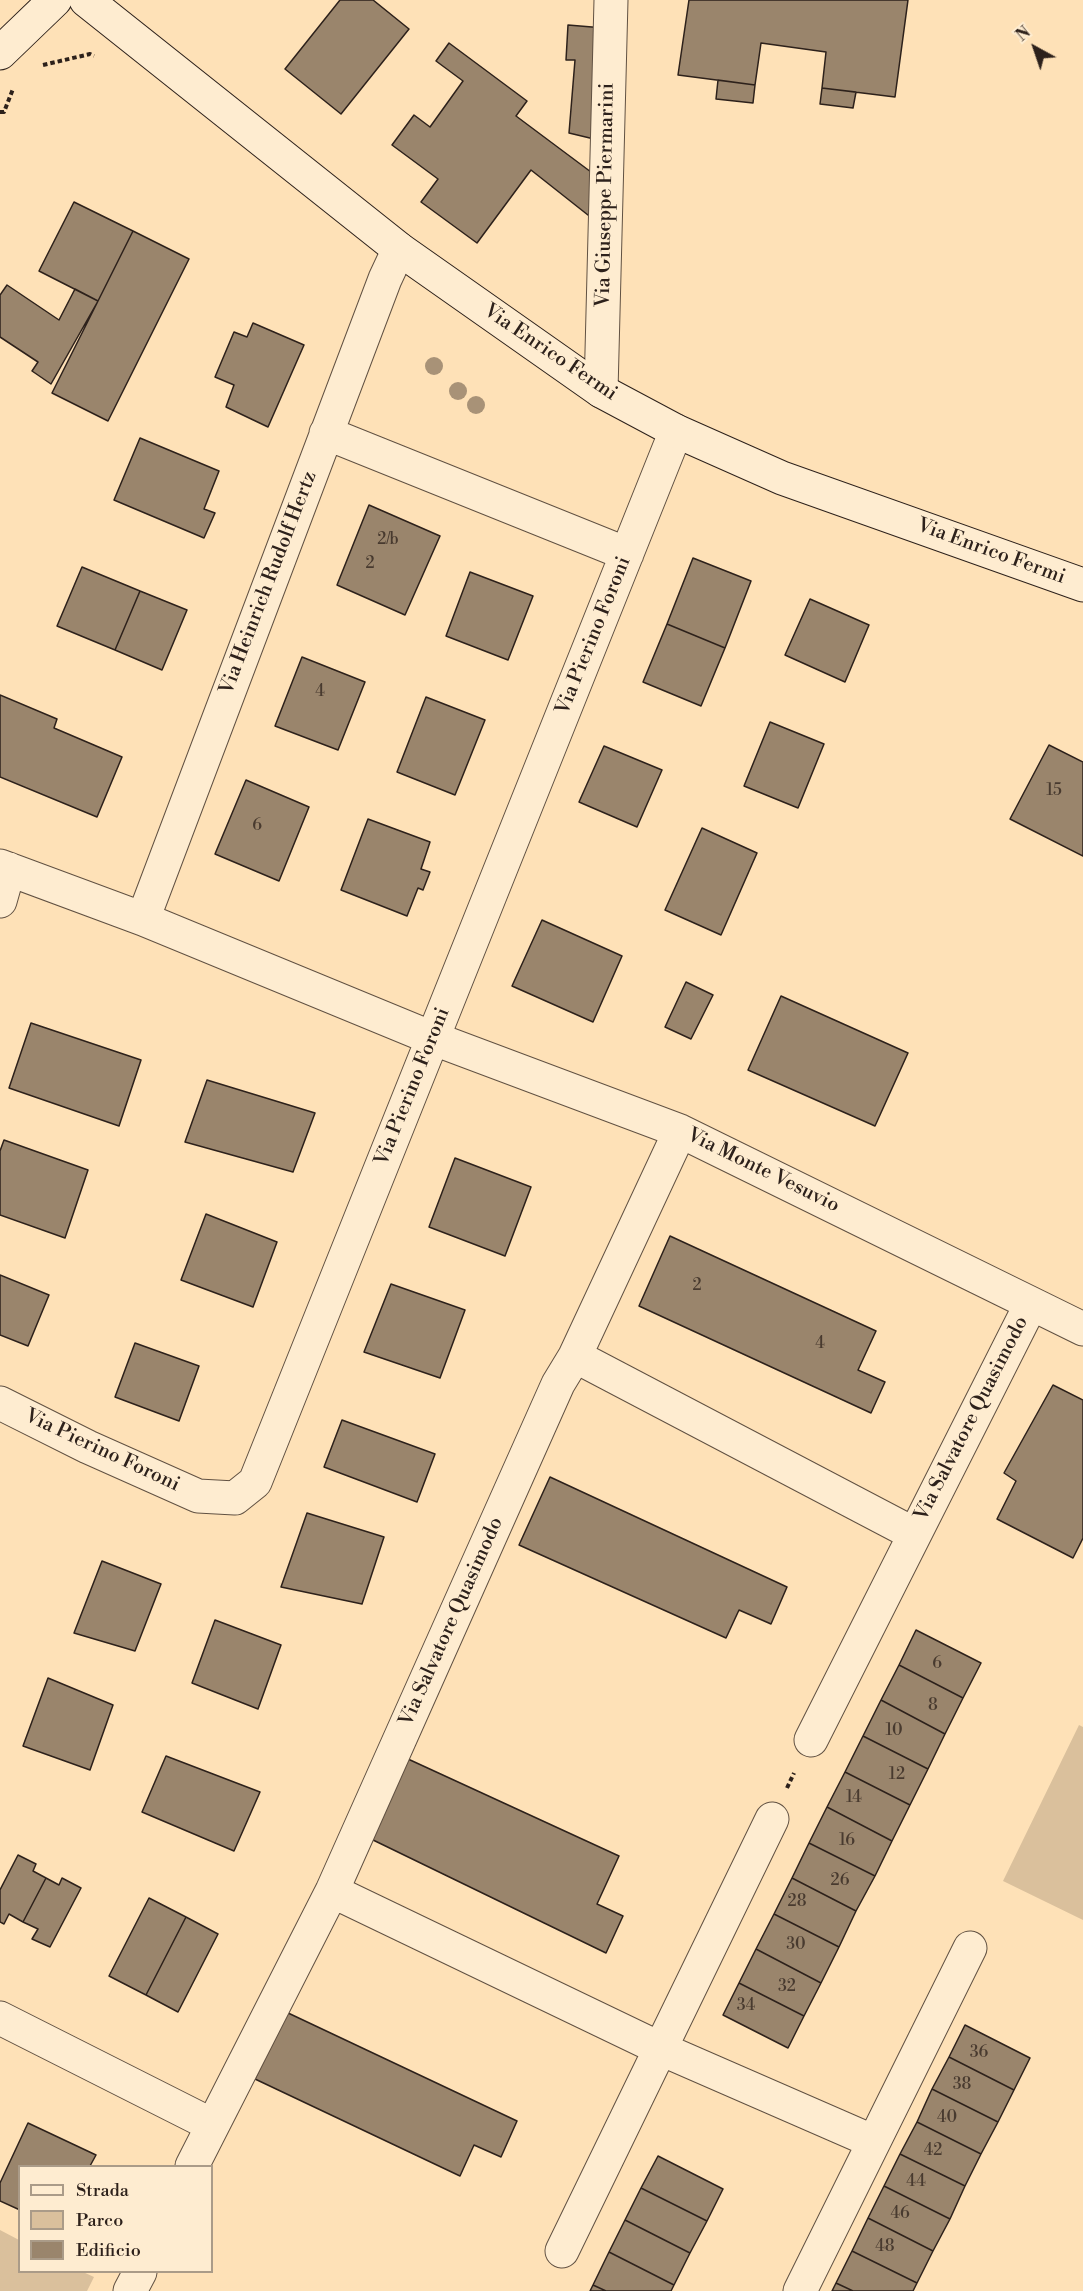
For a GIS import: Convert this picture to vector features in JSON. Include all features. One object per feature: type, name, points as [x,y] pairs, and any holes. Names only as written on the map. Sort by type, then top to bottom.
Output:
[{"type":"street","points":[[0,53],[55,0]]},
{"type":"street","name":"Via Enrico Fermi","points":[[86,0],[399,249],[601,391],[676,431],[782,478],[1083,585]]},
{"type":"street","name":"Via Giuseppe Piermarini","points":[[601,391],[611,0]]},
{"type":"street","name":"Via Heinrich Rudolf Hertz","points":[[142,918],[385,279],[399,249]]},
{"type":"street","name":"Via Pierino Foroni","points":[[0,1403],[88,1447],[198,1496],[235,1497],[255,1482],[676,431]]},
{"type":"street","points":[[326,433],[627,554]]},
{"type":"street","points":[[0,901],[4,868],[142,918],[432,1038]]},
{"type":"street","name":"Via Monte Vesuvio","points":[[432,1038],[680,1131],[1083,1329]]},
{"type":"street","name":"Via Salvatore Quasimodo","points":[[192,2165],[332,1891],[558,1384],[575,1356],[680,1131]]},
{"type":"street","name":"Via Salvatore Quasimodo","points":[[811,1740],[1031,1304]]},
{"type":"street","name":"Via Salvatore Quasimodo","points":[[575,1356],[914,1534]]},
{"type":"street","points":[[562,2251],[772,1819]]},
{"type":"street","points":[[332,1891],[661,2049],[872,2142]]},
{"type":"street","points":[[800,2291],[970,1948]]},
{"type":"street","points":[[0,2018],[212,2125]]},
{"type":"street","points":[[130,2291],[139,2273]]},
{"type":"path","points":[[772,1819],[811,1740]]},
{"type":"green space","points":[[1079,1725],[1083,1727],[1083,1920],[1003,1881]]},
{"type":"green space","points":[[0,2230],[18,2239],[18,2273],[85,2273],[94,2277],[87,2291],[0,2291]]},
{"type":"building","points":[[340,0],[373,0],[409,29],[341,114],[285,69]]},
{"type":"building","points":[[689,0],[908,0],[895,97],[822,88],[826,52],[761,43],[755,85],[678,75]]},
{"type":"building","points":[[568,25],[604,28],[594,139],[569,133],[575,60],[566,60]]},
{"type":"building","points":[[449,43],[527,101],[516,116],[595,175],[593,219],[531,170],[477,243],[421,202],[438,179],[392,145],[414,115],[430,127],[463,81],[436,61]]},
{"type":"building","points":[[718,80],[755,85],[753,103],[716,99]]},
{"type":"building","points":[[822,88],[856,92],[853,108],[820,104]]},
{"type":"building","points":[[74,202],[133,231],[98,301],[39,271]]},
{"type":"building","points":[[133,231],[189,259],[108,421],[52,393]]},
{"type":"building","points":[[7,285],[59,320],[75,289],[98,301],[51,384],[32,371],[38,362],[0,337],[0,295]]},
{"type":"building","points":[[253,323],[304,345],[268,427],[226,407],[234,385],[215,377],[234,332],[247,337]]},
{"type":"building","points":[[140,438],[219,471],[204,509],[215,513],[204,538],[114,500]]},
{"type":"building","points":[[369,505],[440,536],[405,615],[337,585]]},
{"type":"building","points":[[693,558],[751,581],[725,648],[667,624]]},
{"type":"building","points":[[82,567],[140,591],[115,650],[57,626]]},
{"type":"building","points":[[470,572],[533,596],[508,660],[446,636]]},
{"type":"building","points":[[140,591],[187,610],[162,670],[115,650]]},
{"type":"building","points":[[810,599],[869,625],[845,682],[785,655]]},
{"type":"building","points":[[667,624],[725,648],[701,706],[643,682]]},
{"type":"building","points":[[302,657],[365,682],[338,750],[275,726]]},
{"type":"building","points":[[0,695],[57,719],[54,728],[122,757],[97,817],[0,777]]},
{"type":"building","points":[[426,697],[485,720],[455,795],[397,772]]},
{"type":"building","points":[[770,722],[824,744],[798,808],[744,786]]},
{"type":"building","points":[[1049,745],[1083,762],[1083,856],[1010,819]]},
{"type":"building","points":[[604,746],[662,770],[637,827],[579,802]]},
{"type":"building","points":[[246,780],[309,807],[279,881],[215,854]]},
{"type":"building","points":[[368,819],[430,842],[421,869],[430,872],[423,890],[418,888],[407,916],[341,890]]},
{"type":"building","points":[[702,828],[757,853],[721,935],[665,910]]},
{"type":"building","points":[[542,920],[622,956],[593,1022],[512,986]]},
{"type":"building","points":[[686,982],[713,995],[691,1039],[665,1027]]},
{"type":"building","points":[[781,996],[908,1053],[875,1126],[748,1070]]},
{"type":"building","points":[[31,1023],[141,1060],[119,1126],[9,1088]]},
{"type":"building","points":[[207,1080],[315,1113],[293,1172],[185,1142]]},
{"type":"building","points":[[4,1140],[88,1170],[65,1238],[0,1215],[0,1151]]},
{"type":"building","points":[[455,1158],[531,1187],[505,1256],[429,1227]]},
{"type":"building","points":[[206,1214],[277,1242],[253,1307],[181,1280]]},
{"type":"building","points":[[670,1236],[876,1331],[858,1370],[885,1382],[871,1413],[639,1306]]},
{"type":"building","points":[[0,1275],[49,1295],[28,1346],[0,1335]]},
{"type":"building","points":[[391,1284],[465,1310],[440,1378],[364,1352]]},
{"type":"building","points":[[135,1343],[199,1366],[179,1421],[115,1397]]},
{"type":"building","points":[[1053,1385],[1083,1400],[1083,1538],[1073,1558],[997,1519],[1016,1481],[1004,1473]]},
{"type":"building","points":[[342,1420],[435,1454],[417,1502],[324,1467]]},
{"type":"building","points":[[550,1477],[787,1587],[771,1624],[739,1610],[726,1638],[519,1545]]},
{"type":"building","points":[[307,1513],[384,1537],[362,1604],[281,1587]]},
{"type":"building","points":[[102,1561],[161,1584],[135,1651],[74,1633]]},
{"type":"building","points":[[215,1620],[281,1645],[258,1709],[192,1683]]},
{"type":"building","points":[[916,1630],[981,1663],[963,1698],[899,1665]]},
{"type":"building","points":[[899,1665],[963,1698],[945,1734],[881,1700]]},
{"type":"building","points":[[48,1678],[113,1705],[90,1770],[23,1746]]},
{"type":"building","points":[[881,1700],[945,1734],[928,1769],[863,1736]]},
{"type":"building","points":[[863,1736],[928,1769],[910,1805],[845,1772]]},
{"type":"building","points":[[166,1756],[260,1792],[234,1851],[142,1812]]},
{"type":"building","points":[[408,1759],[619,1856],[597,1904],[623,1916],[606,1953],[371,1839]]},
{"type":"building","points":[[845,1772],[910,1805],[892,1841],[827,1807]]},
{"type":"building","points":[[827,1807],[892,1841],[875,1876],[809,1843]]},
{"type":"building","points":[[809,1843],[875,1876],[856,1911],[792,1878]]},
{"type":"building","points":[[18,1855],[36,1864],[33,1871],[46,1878],[23,1922],[9,1914],[4,1924],[0,1922],[0,1890]]},
{"type":"building","points":[[46,1878],[59,1885],[62,1878],[81,1888],[50,1947],[32,1939],[38,1929],[23,1922]]},
{"type":"building","points":[[792,1878],[856,1911],[839,1947],[774,1914]]},
{"type":"building","points":[[149,1898],[186,1917],[146,1995],[109,1976]]},
{"type":"building","points":[[774,1914],[839,1947],[821,1983],[756,1949]]},
{"type":"building","points":[[186,1917],[218,1934],[178,2012],[146,1995]]},
{"type":"building","points":[[756,1949],[821,1983],[804,2016],[739,1983]]},
{"type":"building","points":[[739,1983],[804,2016],[788,2048],[723,2015]]},
{"type":"building","points":[[286,2012],[517,2121],[501,2157],[474,2145],[460,2176],[255,2079]]},
{"type":"building","points":[[965,2025],[1030,2058],[1014,2090],[949,2057]]},
{"type":"building","points":[[949,2057],[1014,2090],[998,2122],[932,2089]]},
{"type":"building","points":[[932,2089],[998,2122],[981,2154],[917,2122]]},
{"type":"building","points":[[917,2122],[981,2154],[965,2186],[900,2154]]},
{"type":"building","points":[[28,2123],[96,2155],[91,2165],[18,2165],[18,2209],[0,2201],[0,2183]]},
{"type":"building","points":[[900,2154],[965,2186],[950,2219],[884,2186]]},
{"type":"building","points":[[658,2156],[723,2189],[707,2221],[641,2188]]},
{"type":"building","points":[[884,2186],[950,2219],[933,2251],[868,2218]]},
{"type":"building","points":[[641,2188],[707,2221],[690,2253],[625,2220]]},
{"type":"building","points":[[868,2218],[933,2251],[917,2283],[852,2251]]},
{"type":"building","points":[[625,2220],[690,2253],[674,2285],[609,2252]]},
{"type":"building","points":[[852,2251],[917,2283],[913,2291],[853,2291],[836,2283]]},
{"type":"building","points":[[609,2252],[674,2285],[671,2291],[606,2291],[593,2285]]},
{"type":"building","points":[[836,2283],[853,2291],[832,2291]]},
{"type":"building","points":[[593,2285],[606,2291],[590,2291]]}]
